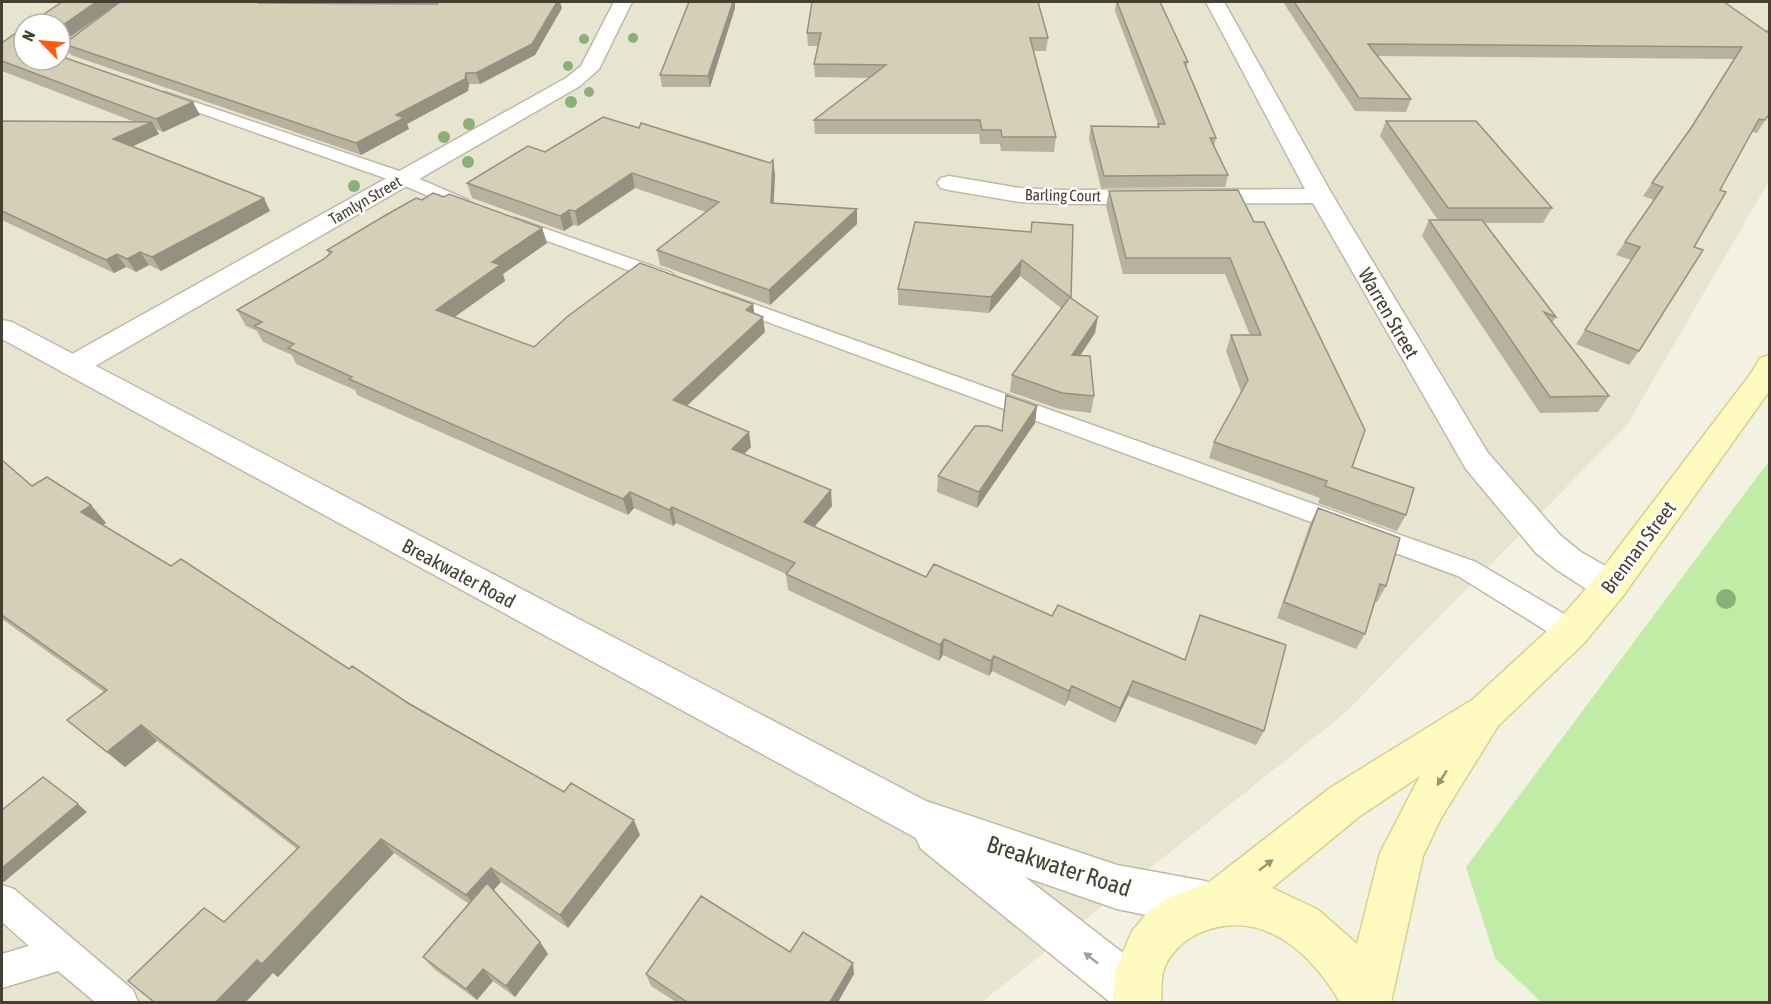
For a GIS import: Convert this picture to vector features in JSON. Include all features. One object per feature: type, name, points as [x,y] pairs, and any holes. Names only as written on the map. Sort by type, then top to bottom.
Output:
[{"type":"main road","name":"Brennan Street","points":[[1136,1000],[1141,967],[1150,945],[1165,926],[1184,913],[1212,903],[1345,802],[1486,712],[1571,632],[1610,586],[1765,375],[1770,364]]},
{"type":"main road","name":"Brennan Street","points":[[1367,1002],[1402,853],[1426,804],[1486,712]]},
{"type":"main road","points":[[1212,903],[1253,904],[1287,916],[1319,937],[1347,967],[1367,1002]]},
{"type":"street","name":"Tamlyn Street","points":[[73,366],[581,76],[589,69],[597,56],[624,2]]},
{"type":"street","name":"Warren Street","points":[[1215,2],[1321,196],[1454,426],[1482,468],[1556,552],[1610,586]]},
{"type":"street","name":"Barling Court","points":[[949,183],[1020,195],[1064,197],[1321,196]]},
{"type":"street","name":"Breakwater Road","points":[[2,328],[916,818],[1117,887],[1212,903]]},
{"type":"street","name":"Breakwater Road","points":[[916,818],[1136,1000]]},
{"type":"lane","points":[[72,48],[130,2]]},
{"type":"lane","points":[[72,62],[82,67]]},
{"type":"lane","points":[[148,90],[402,178],[418,187],[479,210]]},
{"type":"lane","points":[[502,218],[681,283]]},
{"type":"lane","points":[[704,291],[1467,569],[1571,632]]},
{"type":"lane","points":[[2,901],[121,1002]]},
{"type":"lane","points":[[2,971],[61,952]]},
{"type":"shaded area","points":[[2,2],[1769,2],[1769,181],[1627,425],[1345,713],[982,1002],[2,1002]]},
{"type":"green space","points":[[1769,461],[1769,1002],[1541,1002],[1495,958],[1466,867]]},
{"type":"building","points":[[62,2],[96,2],[72,19],[72,12],[47,12]]},
{"type":"building","points":[[120,2],[437,4],[439,2],[557,2],[532,44],[476,73],[466,73],[465,79],[396,115],[404,118],[356,143],[72,47],[72,38]]},
{"type":"building","points":[[689,2],[733,2],[708,76],[660,75]]},
{"type":"building","points":[[812,2],[1038,2],[1048,38],[1030,38],[1056,137],[1002,137],[1001,130],[982,130],[980,120],[814,120],[886,65],[814,64],[821,33],[807,33]]},
{"type":"building","points":[[1117,2],[1160,2],[1188,62],[1184,62],[1216,138],[1210,138],[1228,175],[1104,176],[1091,126],[1159,127],[1158,124],[1165,124]]},
{"type":"building","points":[[1294,2],[1724,2],[1767,32],[1770,28],[1770,113],[1765,120],[1759,119],[1720,190],[1726,192],[1694,247],[1703,250],[1639,351],[1585,330],[1640,247],[1625,242],[1663,187],[1652,183],[1691,128],[1742,47],[1368,44],[1411,99],[1359,98]]},
{"type":"building","points":[[12,36],[12,65],[2,61],[2,43]]},
{"type":"building","points":[[72,60],[193,102],[156,119],[31,72],[72,72]]},
{"type":"building","points":[[603,117],[639,128],[641,123],[770,163],[773,160],[771,203],[857,209],[769,290],[657,250],[719,202],[632,173],[575,211],[569,210],[560,216],[467,183],[528,146],[545,152]]},
{"type":"building","points":[[2,121],[152,122],[113,139],[264,198],[152,257],[140,252],[127,259],[117,254],[106,260],[2,211]]},
{"type":"building","points":[[1386,121],[1476,121],[1552,208],[1448,208]]},
{"type":"building","points":[[1238,190],[1254,222],[1264,222],[1365,430],[1352,467],[1414,488],[1406,515],[1325,486],[1327,481],[1214,442],[1248,380],[1231,335],[1261,335],[1230,258],[1126,258],[1109,191]]},
{"type":"building","points":[[433,193],[444,197],[449,194],[542,228],[492,262],[500,265],[436,310],[534,347],[568,316],[640,263],[753,304],[746,310],[763,317],[673,400],[749,432],[732,449],[831,490],[804,522],[926,577],[934,564],[1052,616],[1058,605],[1185,660],[1200,615],[1286,645],[1264,731],[1133,681],[1120,708],[1072,686],[1069,691],[994,656],[991,661],[944,639],[940,645],[786,574],[795,563],[672,507],[669,510],[630,492],[623,499],[349,379],[352,377],[288,348],[294,344],[254,326],[262,322],[237,310],[324,259],[332,252],[327,250],[416,198],[422,200]]},
{"type":"building","points":[[1429,220],[1482,220],[1556,317],[1544,312],[1609,396],[1550,397]]},
{"type":"building","points":[[915,222],[1031,232],[1032,222],[1073,225],[1071,298],[1098,317],[1072,355],[1090,356],[1094,396],[1062,393],[1012,375],[1070,297],[1022,260],[991,297],[898,289]]},
{"type":"building","points":[[1006,395],[1037,406],[979,492],[938,476],[975,426],[988,426],[1002,431]]},
{"type":"building","points":[[2,460],[32,486],[47,477],[91,505],[81,512],[171,566],[181,559],[349,669],[352,666],[411,705],[564,792],[571,783],[634,820],[560,915],[491,868],[466,895],[381,839],[262,964],[257,960],[216,1002],[154,1002],[128,981],[204,908],[224,922],[299,847],[141,725],[107,752],[67,720],[107,690],[2,615]]},
{"type":"building","points":[[1318,508],[1400,538],[1386,586],[1380,584],[1365,634],[1284,602]]},
{"type":"building","points":[[43,777],[78,804],[2,868],[2,810]]},
{"type":"building","points":[[487,883],[540,942],[506,986],[483,969],[466,989],[423,957]]},
{"type":"building","points":[[701,896],[790,952],[803,932],[853,963],[830,1002],[687,1002],[646,974]]}]
